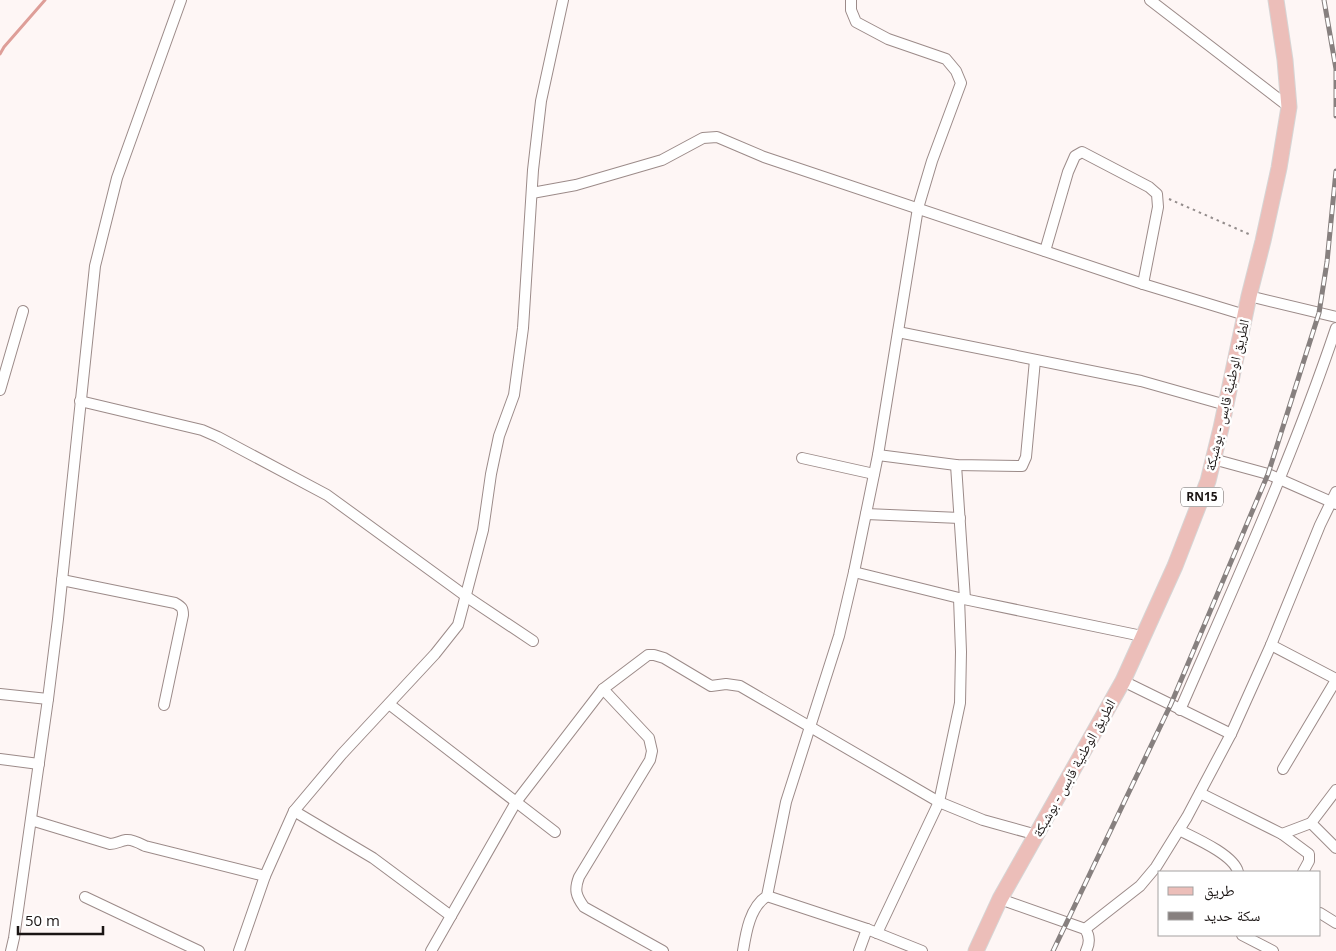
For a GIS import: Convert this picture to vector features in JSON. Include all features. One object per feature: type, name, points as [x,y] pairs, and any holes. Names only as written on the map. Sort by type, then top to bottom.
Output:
[{"type":"main road","name":"الطريق الوطنية قابس - بوشبكة","points":[[976,951],[1000,899],[1123,681],[1178,558],[1208,481],[1279,168],[1289,107],[1285,60],[1276,0]]},
{"type":"street","points":[[11,951],[48,699],[95,266],[115,187],[181,0]]},
{"type":"street","points":[[239,951],[265,876],[294,811],[342,754],[435,654],[458,625],[484,530],[491,474],[499,436],[514,394],[523,328],[532,193],[541,101],[563,0]]},
{"type":"street","points":[[743,951],[754,908],[767,896],[786,802],[839,636],[878,455],[918,208],[932,161],[961,83],[956,71],[946,58],[888,39],[856,22],[851,10],[851,0]]},
{"type":"street","points":[[1150,0],[1289,107]]},
{"type":"street","points":[[532,193],[576,185],[662,160],[703,138],[717,136],[764,157],[1143,284],[1245,315]]},
{"type":"street","points":[[1045,251],[1068,172],[1078,153],[1082,152],[1149,187],[1157,194],[1158,207],[1143,284]]},
{"type":"street","points":[[1249,296],[1336,317]]},
{"type":"street","points":[[0,390],[23,311]]},
{"type":"street","points":[[1180,710],[1257,536],[1317,385],[1336,328]]},
{"type":"street","points":[[898,332],[1141,381],[1226,404]]},
{"type":"street","points":[[878,455],[956,465],[1022,466],[1026,457],[1035,360]]},
{"type":"street","points":[[80,401],[202,430],[218,436],[327,495],[467,597],[533,641]]},
{"type":"street","points":[[802,458],[874,474]]},
{"type":"street","points":[[1085,928],[1140,886],[1156,867],[1179,830],[1231,734],[1271,645],[1320,525],[1335,499],[1268,474],[1213,459]]},
{"type":"street","points":[[877,933],[939,802],[960,703],[962,599],[960,518],[956,465]]},
{"type":"street","points":[[866,514],[960,518]]},
{"type":"street","points":[[854,572],[962,599],[1142,636]]},
{"type":"street","points":[[62,580],[175,603],[182,607],[183,615],[164,705]]},
{"type":"street","points":[[1271,645],[1336,679],[1283,769]]},
{"type":"street","points":[[431,951],[516,802],[603,689],[648,655],[664,658],[711,686],[726,684],[740,686],[939,802],[983,820],[1037,835]]},
{"type":"street","points":[[1123,681],[1231,734]]},
{"type":"street","points":[[603,689],[649,738],[652,751],[650,760],[579,877],[575,888],[577,896],[584,907],[663,951]]},
{"type":"street","points":[[0,694],[48,699]]},
{"type":"street","points":[[389,704],[555,832]]},
{"type":"street","points":[[0,760],[39,764]]},
{"type":"street","points":[[1282,834],[1311,823],[1336,790]]},
{"type":"street","points":[[1200,793],[1282,834],[1309,854],[1309,861],[1304,871]]},
{"type":"street","points":[[294,811],[373,858],[451,916]]},
{"type":"street","points":[[31,820],[110,844],[132,840],[145,846],[265,876]]},
{"type":"street","points":[[1311,823],[1336,848]]},
{"type":"street","points":[[1179,830],[1220,852],[1235,865],[1238,871]]},
{"type":"street","points":[[767,896],[867,929],[922,951]]},
{"type":"street","points":[[85,897],[199,951]]},
{"type":"street","points":[[1000,899],[1085,928],[1089,934],[1089,946],[1086,951]]},
{"type":"street","points":[[1321,914],[1336,923]]},
{"type":"street","points":[[859,951],[867,929]]},
{"type":"street","points":[[1244,936],[1272,951]]},
{"type":"street","points":[[1260,944],[1265,936]]},
{"type":"path","points":[[1157,194],[1263,240]]},
{"type":"waterway","points":[[0,54],[45,0]]},
{"type":"railway","points":[[1324,0],[1336,69],[1336,116]]},
{"type":"railway","points":[[1053,951],[1171,704],[1268,474],[1319,313],[1327,262],[1336,171]]}]
